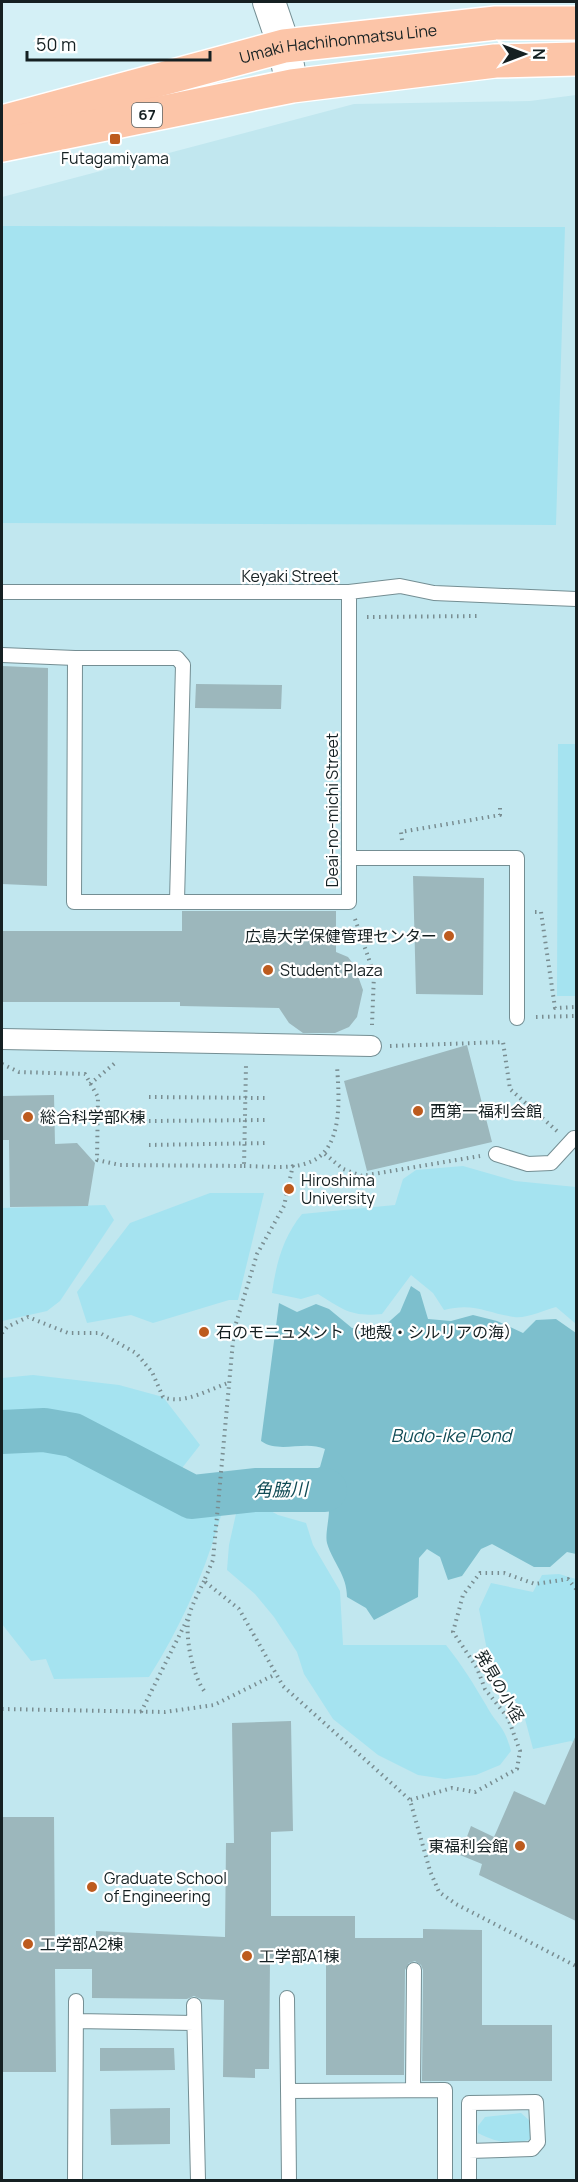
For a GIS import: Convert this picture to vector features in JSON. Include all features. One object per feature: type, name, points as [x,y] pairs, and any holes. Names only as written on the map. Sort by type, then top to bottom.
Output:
[{"type":"main road","name":"Umaki Hachihonmatsu Line","points":[[2,122],[284,46],[496,23],[576,23]]},
{"type":"main road","name":"67","points":[[2,145],[292,86],[495,61],[576,59]]},
{"type":"street","points":[[269,2],[284,46],[292,86]]},
{"type":"street","points":[[2,1039],[371,1046]]},
{"type":"lane","name":"Keyaki Street","points":[[2,592],[349,592],[400,586],[434,594],[576,598]]},
{"type":"lane","name":"Deai-no-michi Street","points":[[349,592],[349,902]]},
{"type":"lane","points":[[2,655],[177,657],[183,664],[177,900]]},
{"type":"lane","points":[[75,657],[74,902],[177,900],[349,902]]},
{"type":"lane","points":[[349,858],[517,858],[517,1018]]},
{"type":"lane","points":[[496,1154],[528,1164],[551,1163],[574,1138]]},
{"type":"lane","points":[[413,2090],[414,1970]]},
{"type":"lane","points":[[287,1998],[289,2181]]},
{"type":"lane","points":[[75,2181],[76,2001]]},
{"type":"lane","points":[[194,2005],[198,2181]]},
{"type":"lane","points":[[76,2021],[194,2023]]},
{"type":"lane","points":[[288,2091],[445,2090],[445,2181]]},
{"type":"lane","points":[[469,2151],[532,2149],[538,2142],[536,2102],[468,2103],[469,2181]]},
{"type":"path","points":[[365,617],[482,616]]},
{"type":"path","points":[[413,841],[402,840],[401,832],[500,815],[500,807]]},
{"type":"path","name":"Deai-no-michi Street","points":[[349,902],[374,974],[371,1046]]},
{"type":"path","points":[[555,1008],[576,1007]]},
{"type":"path","points":[[517,1018],[576,1016]]},
{"type":"path","points":[[371,1046],[503,1042],[510,1089],[560,1134],[574,1138]]},
{"type":"path","points":[[244,1166],[246,1044]]},
{"type":"path","points":[[2,1064],[19,1072],[85,1074],[98,1097],[97,1160],[120,1165],[293,1165],[308,1163],[325,1154],[337,1123],[336,1046]]},
{"type":"path","points":[[90,1084],[113,1066]]},
{"type":"path","points":[[149,1097],[265,1098]]},
{"type":"path","points":[[149,1121],[267,1120]]},
{"type":"path","points":[[149,1144],[268,1143]]},
{"type":"path","points":[[325,1154],[343,1169],[362,1176],[496,1154]]},
{"type":"path","points":[[141,1712],[189,1617],[213,1560],[234,1330],[257,1254],[284,1206],[293,1165]]},
{"type":"path","points":[[2,1333],[28,1317],[68,1333],[100,1333],[136,1353],[152,1372],[163,1397],[171,1400],[183,1400],[228,1383]]},
{"type":"path","name":"発見の小径","points":[[410,1800],[452,1788],[475,1792],[517,1769],[520,1750],[508,1718],[485,1689],[477,1668],[453,1632],[463,1595],[480,1573],[504,1573],[535,1584],[568,1579],[576,1588]]},
{"type":"path","points":[[204,1581],[239,1609],[283,1686],[410,1800],[430,1871],[439,1892],[456,1904],[576,1966]]},
{"type":"path","points":[[189,1617],[190,1650],[199,1685],[206,1693]]},
{"type":"path","points":[[2,1709],[165,1712],[214,1705],[276,1674]]},
{"type":"shaded area","name":"Hiroshima University","points":[[576,95],[576,2180],[2,2180],[2,197],[354,104],[530,101]]},
{"type":"shaded area","points":[[2,226],[565,227],[556,525],[2,523]]},
{"type":"shaded area","points":[[558,744],[576,744],[576,996],[557,996]]},
{"type":"shaded area","points":[[463,1166],[515,1181],[576,1187],[576,1324],[556,1307],[519,1317],[464,1307],[444,1310],[433,1293],[411,1275],[382,1314],[348,1311],[318,1294],[301,1299],[272,1293],[281,1251],[302,1214],[395,1205],[403,1179],[416,1170]]},
{"type":"shaded area","points":[[210,1193],[264,1193],[238,1300],[229,1300],[153,1323],[131,1315],[87,1323],[77,1292],[130,1223]]},
{"type":"shaded area","points":[[105,1205],[114,1220],[60,1301],[47,1311],[2,1321],[2,1208]]},
{"type":"shaded area","points":[[33,1375],[119,1385],[163,1397],[200,1445],[168,1486],[222,1512],[192,1598],[149,1677],[54,1679],[46,1659],[31,1661],[2,1624],[2,1378]]},
{"type":"shaded area","points":[[238,1505],[260,1505],[278,1515],[306,1523],[313,1545],[340,1591],[343,1645],[446,1645],[506,1735],[511,1751],[500,1765],[476,1775],[445,1779],[418,1775],[378,1755],[333,1719],[304,1674],[297,1652],[274,1617],[255,1594],[227,1570],[229,1545]]},
{"type":"shaded area","points":[[559,1574],[576,1579],[576,1744],[571,1741],[533,1749],[525,1719],[492,1676],[479,1609],[491,1583],[533,1592],[542,1575]]},
{"type":"shaded area","points":[[521,2113],[530,2121],[531,2139],[504,2142],[478,2133],[478,2126],[485,2117]]},
{"type":"water","name":"Budo-ike Pond","points":[[411,1286],[420,1292],[428,1319],[451,1321],[473,1315],[497,1321],[523,1333],[536,1320],[556,1319],[576,1333],[576,1554],[567,1552],[550,1567],[534,1567],[492,1544],[481,1549],[462,1576],[448,1580],[440,1557],[427,1549],[419,1558],[418,1597],[374,1620],[366,1608],[347,1597],[345,1582],[327,1543],[329,1510],[322,1504],[305,1505],[267,1494],[263,1485],[294,1479],[320,1467],[325,1449],[309,1446],[268,1445],[261,1441],[279,1303],[297,1312],[316,1304],[329,1309],[352,1328],[383,1327],[400,1312]]},
{"type":"building","points":[[2,666],[48,668],[47,886],[2,884]]},
{"type":"building","points":[[196,684],[282,685],[281,709],[195,708]]},
{"type":"building","name":"広島大学保健管理センター","points":[[413,876],[484,878],[483,995],[416,994]]},
{"type":"building","points":[[182,911],[336,911],[336,952],[348,957],[354,965],[363,990],[357,1017],[349,1027],[335,1033],[303,1033],[289,1023],[279,1008],[180,1006],[180,1002],[2,1002],[2,931],[182,931]]},
{"type":"building","name":"西第一福利会館","points":[[467,1045],[492,1142],[367,1171],[344,1081]]},
{"type":"building","points":[[54,1095],[55,1144],[77,1143],[95,1163],[88,1206],[10,1207],[9,1140],[2,1140],[2,1096]]},
{"type":"building","points":[[291,1721],[293,1831],[271,1832],[271,1916],[355,1916],[355,1938],[423,1938],[423,1929],[482,1930],[482,2025],[552,2025],[552,2081],[422,2081],[423,1970],[421,1965],[415,1961],[409,1963],[405,1970],[404,2075],[326,2075],[326,1959],[270,1959],[269,2069],[255,2069],[255,2078],[223,2077],[224,2000],[201,1999],[194,1996],[187,1999],[92,1998],[92,1969],[55,1969],[56,2072],[2,2072],[2,1817],[54,1817],[55,1950],[96,1951],[96,1931],[225,1937],[226,1843],[234,1843],[232,1723]]},
{"type":"building","name":"東福利会館","points":[[576,1735],[576,1921],[479,1875],[482,1864],[460,1855],[471,1826],[494,1837],[514,1791],[545,1805]]},
{"type":"building","points":[[100,2048],[174,2048],[175,2070],[100,2071]]},
{"type":"building","points":[[170,2108],[170,2144],[111,2145],[110,2109]]},
{"type":"waterway","name":"角脇川","points":[[2,1432],[44,1430],[73,1435],[192,1497],[255,1490],[325,1490]]},
{"type":"place","name":"Futagamiyama","points":[[115,139]]},
{"type":"place","name":"広島大学保健管理センター","points":[[449,936]]},
{"type":"place","name":"Student Plaza","points":[[268,970]]},
{"type":"place","name":"西第一福利会館","points":[[418,1111]]},
{"type":"place","name":"総合科学部K棟","points":[[28,1117]]},
{"type":"place","name":"Hiroshima University","points":[[289,1189]]},
{"type":"place","name":"石のモニュメント（地殻・シルリアの海）","points":[[204,1332]]},
{"type":"place","name":"東福利会館","points":[[520,1846]]},
{"type":"place","name":"Graduate School of Engineering","points":[[92,1887]]},
{"type":"place","name":"工学部A2棟","points":[[28,1944]]},
{"type":"place","name":"工学部A1棟","points":[[247,1956]]}]
